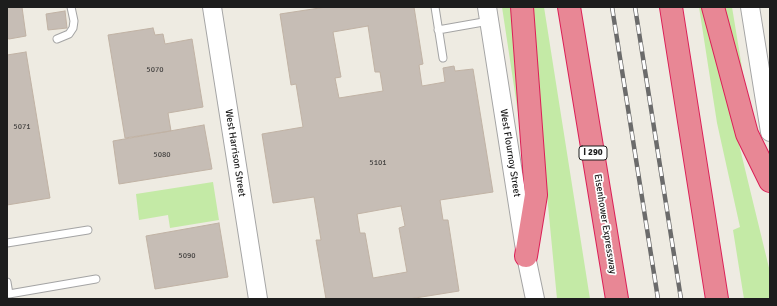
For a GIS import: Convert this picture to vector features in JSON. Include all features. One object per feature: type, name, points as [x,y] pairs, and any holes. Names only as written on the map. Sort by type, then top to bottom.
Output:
[{"type":"highway","points":[[522,7],[536,195],[526,256]]},
{"type":"highway","name":"Eisenhower Expressway","points":[[569,7],[617,299]]},
{"type":"highway","points":[[671,7],[716,299]]},
{"type":"highway","points":[[714,7],[747,134],[770,181]]},
{"type":"street","name":"West Harrison Street","points":[[212,7],[258,299]]},
{"type":"street","points":[[750,7],[770,132]]},
{"type":"street","name":"West Flournoy Street","points":[[488,14],[526,256],[535,299]]},
{"type":"lane","points":[[57,39],[69,34],[73,28],[74,21],[71,7]]},
{"type":"lane","points":[[435,7],[443,58]]},
{"type":"lane","points":[[438,30],[488,14]]},
{"type":"lane","points":[[7,244],[88,230]]},
{"type":"lane","points":[[7,282],[9,294],[96,279]]},
{"type":"green space","points":[[502,7],[514,7],[521,133]]},
{"type":"green space","points":[[529,7],[544,7],[590,299],[557,299]]},
{"type":"green space","points":[[699,7],[704,7],[736,132],[770,272],[770,299],[744,299],[733,230],[740,227],[717,123]]},
{"type":"green space","points":[[723,7],[732,7],[745,86]]},
{"type":"green space","points":[[213,182],[219,220],[170,228],[168,215],[139,220],[136,194]]},
{"type":"building","points":[[7,7],[22,7],[26,36],[9,39],[7,38]]},
{"type":"building","points":[[326,7],[414,7],[423,64],[419,65],[422,86],[445,82],[443,68],[454,66],[455,71],[473,69],[493,192],[440,200],[443,220],[448,220],[459,291],[409,299],[326,299],[316,240],[321,240],[314,197],[273,203],[262,134],[303,127],[296,84],[291,85],[280,14]],"holes":[[[368,26],[375,72],[380,72],[383,91],[339,98],[335,78],[341,77],[333,32]],[[401,206],[405,226],[399,228],[407,272],[373,278],[365,233],[360,233],[357,214]]]},
{"type":"building","points":[[65,11],[67,28],[48,30],[46,14]]},
{"type":"building","points":[[153,28],[155,35],[163,34],[165,44],[192,39],[203,107],[168,113],[171,131],[125,138],[108,35]]},
{"type":"building","points":[[26,52],[50,198],[7,205],[7,55]]},
{"type":"building","points":[[204,125],[212,169],[119,184],[113,141]]},
{"type":"building","points":[[219,223],[228,277],[155,289],[146,236]]},
{"type":"railway","points":[[612,7],[658,299]]},
{"type":"railway","points":[[635,7],[681,299]]}]
